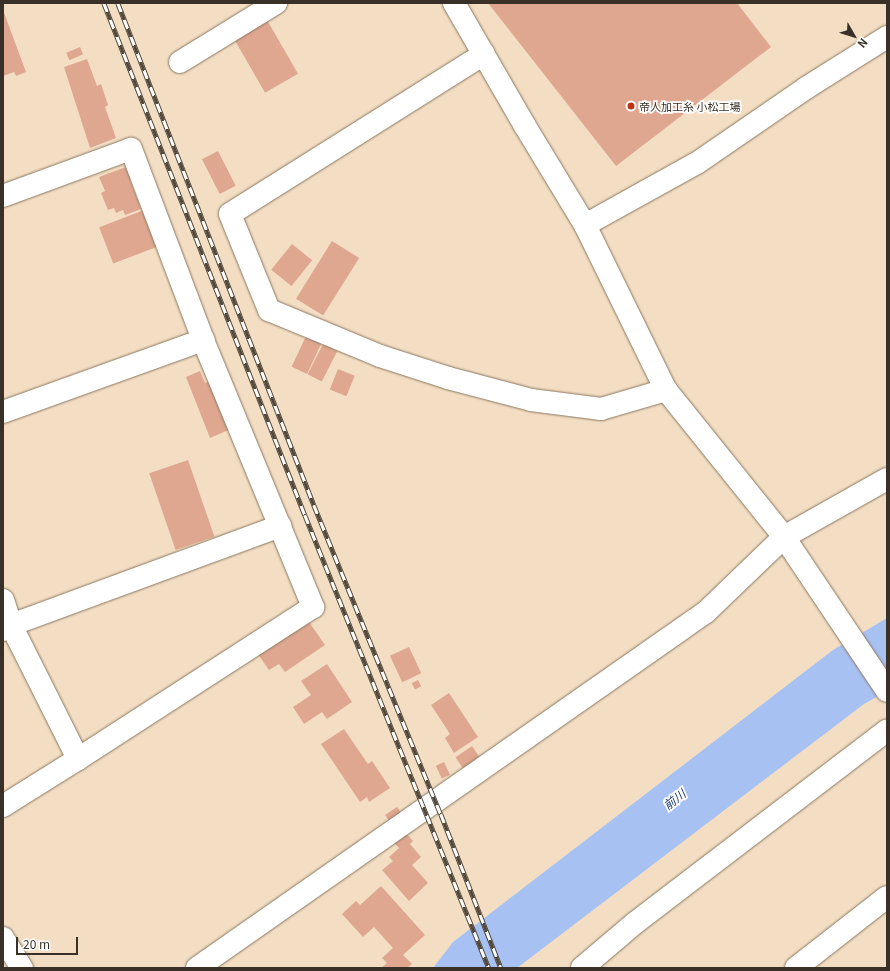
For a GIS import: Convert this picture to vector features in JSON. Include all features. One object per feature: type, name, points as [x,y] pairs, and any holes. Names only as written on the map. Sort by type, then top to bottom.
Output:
[{"type":"street","points":[[180,62],[276,3]]},
{"type":"street","points":[[454,3],[525,126],[586,225],[666,390],[784,537],[837,614],[887,691]]},
{"type":"street","points":[[586,225],[697,163],[806,88],[887,37]]},
{"type":"street","points":[[484,54],[230,214],[269,310],[380,356],[448,378],[531,400],[601,409],[666,390]]},
{"type":"street","points":[[3,196],[131,149],[203,340],[313,607],[3,806]]},
{"type":"street","points":[[3,412],[203,340]]},
{"type":"street","points":[[197,968],[706,612],[784,537],[887,479]]},
{"type":"street","points":[[7,627],[280,526]]},
{"type":"street","points":[[3,600],[7,627],[78,759]]},
{"type":"street","points":[[582,968],[635,923],[887,730]]},
{"type":"street","points":[[796,968],[887,898]]},
{"type":"street","points":[[4,941],[22,968]]},
{"type":"water","name":"前川","points":[[887,618],[887,691],[864,704],[517,968],[433,968],[453,942],[833,650]]},
{"type":"building","name":"帝人加工糸 小松工場","points":[[488,3],[737,3],[771,47],[616,166]]},
{"type":"building","points":[[3,10],[26,72],[16,76],[14,72],[3,76]]},
{"type":"building","points":[[267,20],[298,74],[265,93],[234,39]]},
{"type":"building","points":[[80,47],[83,54],[69,60],[66,53]]},
{"type":"building","points":[[87,59],[97,86],[101,84],[108,105],[105,107],[116,138],[90,148],[64,67]]},
{"type":"building","points":[[218,151],[236,186],[220,194],[202,159]]},
{"type":"building","points":[[131,165],[136,178],[130,180],[141,209],[125,215],[123,210],[116,213],[114,208],[108,210],[101,193],[105,191],[99,177]]},
{"type":"building","points":[[144,210],[158,246],[113,264],[99,227]]},
{"type":"building","points":[[332,241],[359,258],[323,316],[296,299]]},
{"type":"building","points":[[292,244],[312,260],[291,286],[271,270]]},
{"type":"building","points":[[306,336],[321,343],[307,374],[292,367]]},
{"type":"building","points":[[323,344],[337,351],[322,382],[308,374]]},
{"type":"building","points":[[338,369],[355,376],[346,396],[330,389]]},
{"type":"building","points":[[200,371],[205,383],[213,379],[233,428],[210,438],[186,377]]},
{"type":"building","points":[[188,460],[214,537],[176,550],[149,473]]},
{"type":"building","points":[[307,619],[325,645],[285,672],[279,664],[269,670],[257,653]]},
{"type":"building","points":[[409,647],[421,673],[402,682],[390,656]]},
{"type":"building","points":[[327,664],[352,702],[327,719],[322,712],[304,724],[293,707],[311,695],[301,681]]},
{"type":"building","points":[[418,680],[421,686],[415,689],[412,683]]},
{"type":"building","points":[[449,693],[478,737],[454,753],[445,738],[450,734],[431,705]]},
{"type":"building","points":[[344,729],[368,764],[372,761],[390,788],[369,802],[367,797],[360,802],[321,744]]},
{"type":"building","points":[[472,746],[480,758],[463,769],[455,757]]},
{"type":"building","points":[[444,762],[450,775],[442,778],[436,766]]},
{"type":"building","points":[[397,807],[402,814],[391,823],[385,815]]},
{"type":"building","points":[[406,833],[413,841],[410,844],[421,857],[412,865],[428,883],[409,901],[382,870],[393,861],[389,857],[399,848],[394,843]]},
{"type":"building","points":[[381,886],[425,935],[403,955],[412,964],[407,968],[381,968],[387,963],[382,958],[393,948],[374,927],[363,937],[342,914],[356,901],[360,905]]},
{"type":"railway","points":[[104,3],[305,515],[489,968]]},
{"type":"railway","points":[[118,3],[314,505],[441,814],[501,968]]},
{"type":"place","name":"帝人加工糸 小松工場","points":[[631,106]]}]
